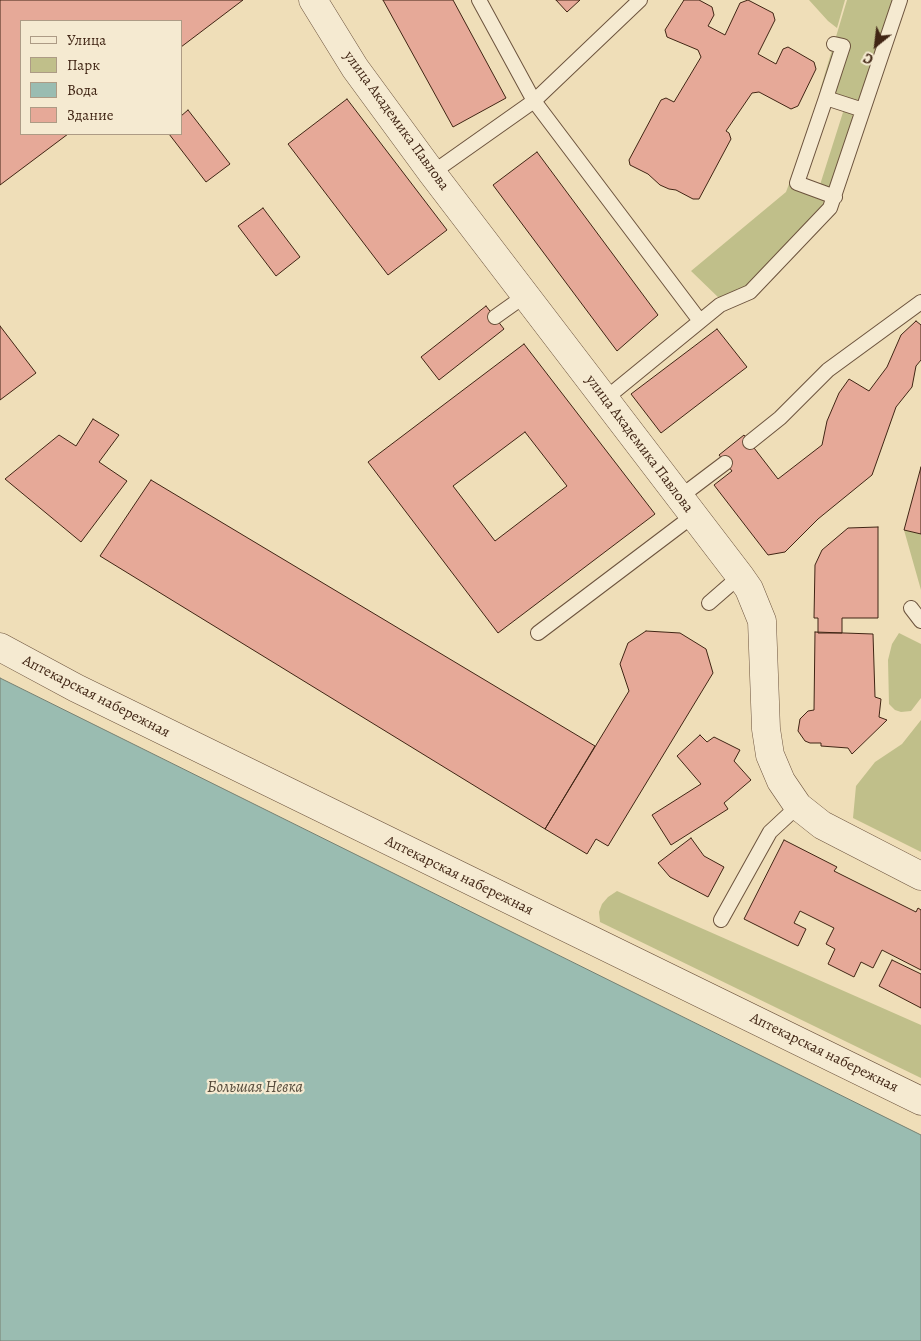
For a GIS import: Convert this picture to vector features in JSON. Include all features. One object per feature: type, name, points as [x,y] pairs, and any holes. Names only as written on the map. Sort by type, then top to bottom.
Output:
[{"type":"street","name":"улица Академика Павлова","points":[[313,0],[355,68],[432,173],[749,590],[762,621],[766,729],[770,755],[781,782],[798,806],[822,825],[921,876]]},
{"type":"street","name":"Аптекарская набережная","points":[[0,647],[85,692],[921,1101]]},
{"type":"lane","points":[[479,0],[534,101],[700,321]]},
{"type":"lane","points":[[432,173],[534,101],[640,0]]},
{"type":"lane","points":[[605,399],[720,305],[750,292],[830,208],[900,0]]},
{"type":"lane","points":[[834,44],[843,46],[797,183],[835,196]]},
{"type":"lane","points":[[826,98],[863,110]]},
{"type":"lane","points":[[495,317],[526,295]]},
{"type":"lane","points":[[750,442],[780,418],[828,370],[921,302]]},
{"type":"lane","points":[[538,633],[687,506],[725,462]]},
{"type":"lane","points":[[709,603],[740,576]]},
{"type":"lane","points":[[911,608],[921,621]]},
{"type":"lane","points":[[721,920],[770,832],[798,806]]},
{"type":"green space","points":[[809,0],[845,0],[837,28],[828,21]]},
{"type":"green space","points":[[847,0],[894,0],[860,105],[820,90]]},
{"type":"green space","points":[[845,106],[858,110],[831,193],[819,188]]},
{"type":"green space","points":[[789,184],[830,198],[827,206],[746,289],[720,299],[691,271],[786,192]]},
{"type":"green space","points":[[904,530],[921,534],[921,590]]},
{"type":"green space","points":[[899,633],[921,644],[921,698],[911,711],[901,712],[895,710],[889,704],[888,660],[892,644]]},
{"type":"green space","points":[[921,720],[921,852],[853,818],[856,786],[875,762],[902,744]]},
{"type":"green space","points":[[617,891],[921,1025],[921,1078],[600,922],[599,912],[602,904]]},
{"type":"water","name":"Большая Невка","points":[[0,678],[921,1135],[921,1341],[0,1341]]},
{"type":"building","points":[[0,0],[243,0],[182,46],[182,20],[20,20],[20,135],[67,135],[0,185]]},
{"type":"building","points":[[383,0],[453,0],[506,98],[453,127]]},
{"type":"building","points":[[556,0],[580,0],[567,12]]},
{"type":"building","points":[[684,0],[699,0],[712,7],[714,15],[708,26],[725,35],[740,3],[748,0],[773,13],[775,20],[758,54],[776,64],[783,49],[788,47],[814,62],[816,69],[798,106],[791,109],[759,92],[752,93],[726,131],[731,139],[699,199],[693,199],[676,190],[660,185],[648,174],[630,165],[629,160],[661,100],[666,98],[674,102],[701,57],[698,50],[667,37],[665,30]]},
{"type":"building","points":[[347,99],[447,230],[388,275],[288,144]]},
{"type":"building","points":[[188,110],[230,164],[206,182],[170,135],[182,135],[182,115]]},
{"type":"building","points":[[537,152],[658,315],[617,351],[493,185]]},
{"type":"building","points":[[263,208],[300,257],[276,276],[238,226]]},
{"type":"building","points":[[486,306],[504,329],[439,380],[421,357]]},
{"type":"building","points":[[916,321],[921,325],[921,360],[916,366],[912,387],[896,407],[872,475],[818,519],[785,552],[768,555],[714,485],[732,471],[719,455],[744,435],[778,479],[822,445],[827,421],[839,393],[849,379],[869,391],[887,367],[901,335]]},
{"type":"building","points":[[0,326],[36,373],[0,400]]},
{"type":"building","points":[[717,329],[747,367],[661,433],[631,394]]},
{"type":"building","points":[[524,344],[655,514],[498,633],[368,462]],"holes":[[[525,432],[567,486],[495,541],[453,486]]]},
{"type":"building","points":[[93,419],[119,435],[99,462],[127,481],[81,542],[5,479],[59,435],[76,446]]},
{"type":"building","points":[[921,467],[921,534],[904,530]]},
{"type":"building","points":[[151,480],[595,746],[545,829],[100,556]]},
{"type":"building","points":[[878,527],[878,618],[842,618],[842,633],[818,633],[818,618],[814,618],[815,565],[822,550],[848,528]]},
{"type":"building","points":[[646,631],[680,633],[706,649],[713,673],[608,846],[596,839],[587,854],[545,829],[629,691],[620,664],[628,643]]},
{"type":"building","points":[[815,632],[873,634],[875,697],[881,699],[879,717],[887,720],[852,754],[848,748],[821,746],[821,743],[805,741],[798,731],[800,719],[808,711],[814,710]]},
{"type":"building","points":[[700,735],[707,742],[714,737],[740,750],[734,761],[751,780],[724,803],[728,809],[671,845],[652,815],[701,784],[677,756]]},
{"type":"building","points":[[691,838],[704,856],[724,867],[708,897],[670,877],[658,863]]},
{"type":"building","points":[[784,840],[837,867],[834,871],[916,912],[918,908],[921,910],[921,970],[882,950],[873,968],[861,962],[854,977],[828,964],[835,949],[826,944],[834,928],[800,911],[794,923],[806,929],[798,946],[744,919]]},
{"type":"building","points":[[892,960],[921,974],[921,1008],[879,986]]}]
